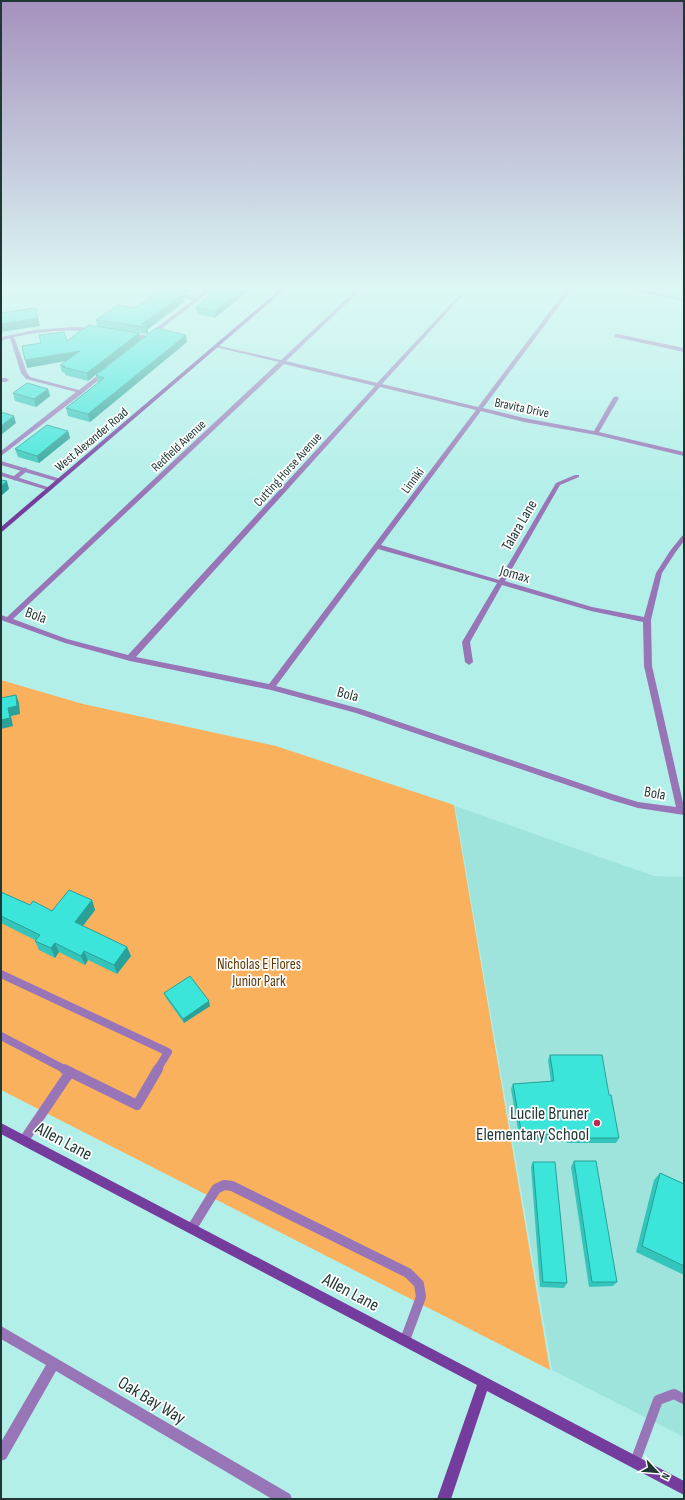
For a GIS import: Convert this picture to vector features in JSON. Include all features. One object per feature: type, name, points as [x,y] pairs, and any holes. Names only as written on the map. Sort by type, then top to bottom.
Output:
[{"type":"main road","name":"West Alexander Road","points":[[1,530],[205,356]]},
{"type":"main road","name":"Allen Lane","points":[[1,1128],[684,1488]]},
{"type":"main road","points":[[444,1499],[484,1382]]},
{"type":"street","points":[[18,356],[24,373],[28,378],[81,392]]},
{"type":"street","name":"Bravita Drive","points":[[255,356],[480,410],[524,420],[596,433],[684,454]]},
{"type":"street","name":"Redfield Avenue","points":[[4,619],[289,356]]},
{"type":"street","name":"Cutting Horse Avenue","points":[[130,658],[405,356]]},
{"type":"street","name":"Linniki","points":[[271,687],[520,356]]},
{"type":"street","points":[[1,454],[109,369]]},
{"type":"street","points":[[596,433],[616,398]]},
{"type":"street","points":[[1,463],[59,480]]},
{"type":"street","points":[[1,474],[49,489]]},
{"type":"street","name":"Talara Lane","points":[[469,662],[466,642],[558,484],[577,476]]},
{"type":"street","points":[[683,812],[648,666],[647,620],[659,573],[672,552],[684,537]]},
{"type":"street","name":"Jomax","points":[[377,546],[591,609],[647,620]]},
{"type":"street","name":"Bola","points":[[4,619],[65,641],[130,658],[271,687],[358,710],[611,797],[638,805],[683,812]]},
{"type":"street","name":"Oak Bay Way","points":[[1,1332],[271,1495],[285,1499]]},
{"type":"street","points":[[1,1454],[54,1363]]},
{"type":"lane","points":[[15,478],[25,470]]},
{"type":"lane","points":[[1,974],[168,1052],[137,1105],[1,1036]]},
{"type":"lane","points":[[24,1140],[70,1072]]},
{"type":"lane","points":[[192,1228],[216,1189],[224,1185],[232,1186],[408,1273],[419,1284],[421,1297],[405,1340]]},
{"type":"lane","points":[[635,1462],[658,1400],[679,1396]]},
{"type":"shaded area","name":"Lucile Bruner Elementary School","points":[[455,806],[654,876],[684,877],[684,1437],[552,1370]]},
{"type":"green space","name":"Nicholas E Flores Junior Park","points":[[1,680],[83,704],[276,746],[454,805],[550,1370],[1,1090]]},
{"type":"building","points":[[24,356],[49,356],[25,360]]},
{"type":"building","points":[[73,356],[109,356],[87,373],[60,365]]},
{"type":"building","points":[[120,356],[160,356],[88,414],[66,408],[104,378],[96,375]]},
{"type":"building","points":[[27,383],[48,389],[34,399],[13,393]]},
{"type":"building","points":[[1,412],[14,416],[1,426]]},
{"type":"building","points":[[47,425],[68,431],[37,456],[15,449]]},
{"type":"building","points":[[1,480],[7,481],[1,486]]},
{"type":"building","points":[[16,695],[17,706],[8,708],[10,718],[1,720],[1,698]]},
{"type":"building","points":[[69,890],[92,900],[75,922],[127,947],[114,965],[84,951],[81,956],[55,943],[51,948],[35,941],[40,935],[1,916],[1,892],[30,905],[33,901],[52,911]]},
{"type":"building","points":[[190,976],[209,1001],[183,1019],[164,993]]},
{"type":"building","points":[[550,1055],[602,1055],[619,1138],[569,1138],[569,1136],[563,1137],[563,1134],[522,1136],[513,1084],[554,1081]]},
{"type":"building","points":[[574,1161],[596,1161],[617,1282],[592,1282]]},
{"type":"building","points":[[533,1162],[555,1162],[567,1283],[543,1282]]},
{"type":"building","points":[[660,1173],[684,1184],[684,1266],[642,1246]]},
{"type":"place","name":"Lucile Bruner Elementary School","points":[[597,1123]]}]
